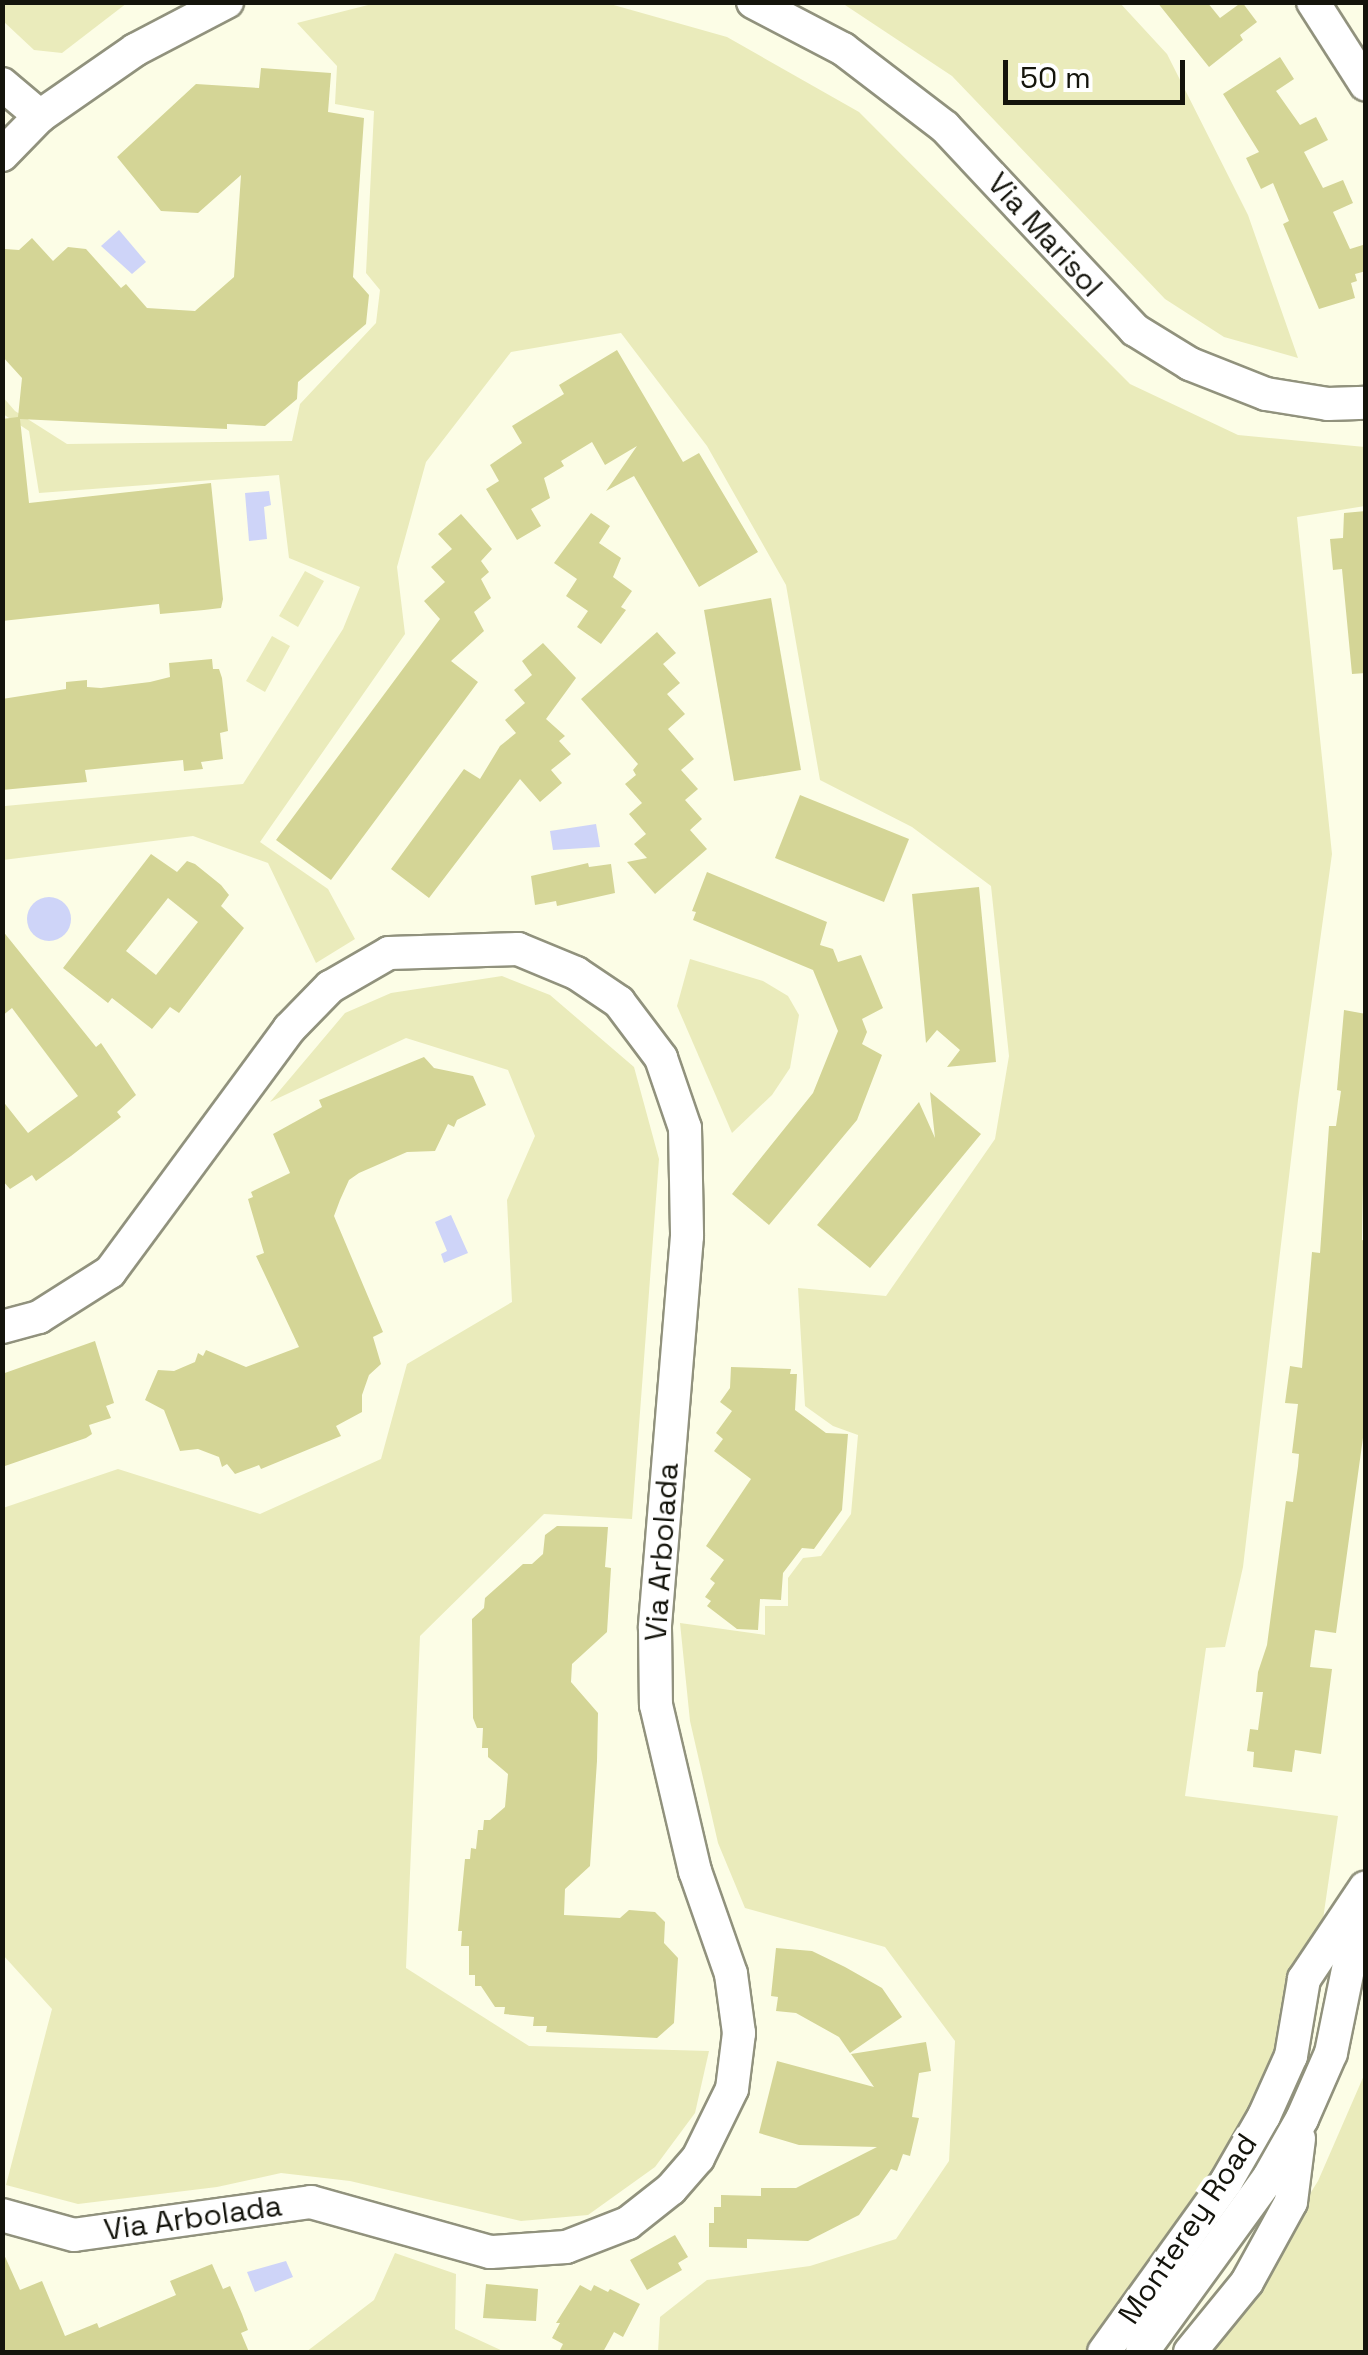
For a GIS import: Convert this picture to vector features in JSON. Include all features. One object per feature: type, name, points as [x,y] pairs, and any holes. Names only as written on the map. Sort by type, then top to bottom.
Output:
[{"type":"street","points":[[2,156],[40,116],[135,50],[226,2]]},
{"type":"street","name":"Via Marisol","points":[[752,2],[843,49],[930,115],[1135,330],[1190,364],[1266,394],[1328,404],[1366,403]]},
{"type":"street","points":[[1313,2],[1366,85]]},
{"type":"street","points":[[2,84],[40,116]]},
{"type":"street","name":"Via Arbolada","points":[[2,1326],[40,1317],[110,1272],[289,1029],[330,987],[389,953],[518,948],[576,973],[620,1002],[661,1058],[685,1128],[687,1236],[654,1628],[656,1704],[696,1872],[731,1974],[739,2033],[732,2088],[698,2158],[671,2189],[628,2223],[566,2247],[490,2252],[310,2202],[74,2235],[2,2214]]},
{"type":"street","name":"Monterey Road","points":[[1142,2352],[1269,2177],[1302,2119],[1331,2052],[1365,1885]]},
{"type":"street","name":"Monterey Road","points":[[1104,2352],[1226,2182],[1264,2116],[1291,2056],[1304,1979],[1365,1885]]},
{"type":"street","name":"Monterey Road","points":[[1190,2352],[1247,2282],[1291,2202],[1302,2119]]},
{"type":"green space","points":[[603,2],[727,37],[859,112],[1130,384],[1238,435],[1365,447],[1365,506],[1297,517],[1332,854],[1298,1100],[1243,1567],[1225,1647],[1206,1648],[1185,1796],[1338,1816],[1321,1933],[1248,2121],[1090,2352],[658,2352],[660,2317],[707,2280],[810,2266],[896,2239],[949,2161],[955,2041],[885,1947],[745,1908],[718,1843],[690,1721],[680,1623],[765,1635],[765,1606],[788,1606],[788,1578],[803,1558],[821,1556],[851,1514],[858,1435],[833,1426],[805,1406],[798,1288],[886,1296],[995,1139],[1009,1056],[991,886],[912,827],[820,780],[786,585],[707,446],[621,333],[511,352],[426,462],[397,567],[405,634],[260,842],[328,889],[355,939],[316,963],[268,863],[193,836],[3,860],[5,806],[243,784],[343,629],[360,587],[289,558],[279,475],[39,493],[29,431],[3,414],[2,396],[15,411],[67,444],[292,441],[300,404],[376,323],[380,290],[366,273],[374,111],[335,104],[337,66],[297,23],[376,3]]},
{"type":"green space","points":[[2,3],[127,3],[62,53],[34,50],[3,21]]},
{"type":"green space","points":[[842,3],[1120,3],[1167,54],[1248,215],[1298,358],[1224,337],[1165,299],[952,76]]},
{"type":"green space","points":[[305,571],[324,581],[298,627],[279,616]]},
{"type":"green space","points":[[272,636],[290,646],[265,692],[246,681]]},
{"type":"green space","points":[[690,959],[763,981],[788,996],[799,1015],[790,1068],[772,1095],[732,1133],[677,1006]]},
{"type":"green space","points":[[502,976],[550,995],[634,1067],[659,1159],[632,1519],[544,1514],[420,1636],[406,1968],[529,2046],[709,2051],[695,2113],[655,2167],[588,2215],[521,2221],[350,2181],[281,2173],[217,2187],[78,2204],[6,2185],[52,2009],[3,1955],[3,1508],[118,1469],[260,1514],[381,1459],[407,1364],[512,1302],[507,1200],[535,1136],[508,1070],[406,1038],[270,1102],[345,1013],[391,993]]},
{"type":"green space","points":[[1365,2073],[1365,2352],[1211,2352],[1318,2181]]},
{"type":"green space","points":[[395,2253],[456,2274],[455,2329],[505,2352],[306,2352],[374,2300]]},
{"type":"water","points":[[119,230],[146,262],[132,274],[101,246]]},
{"type":"water","points":[[269,491],[271,505],[264,507],[267,539],[249,541],[245,493]]},
{"type":"water","points":[[596,824],[600,847],[553,850],[550,831]]},
{"type":"water","points":[[49,897],[64,904],[71,919],[64,934],[49,941],[34,934],[27,919],[34,904]]},
{"type":"water","points":[[451,1215],[468,1253],[444,1263],[441,1254],[447,1251],[435,1222]]},
{"type":"water","points":[[286,2261],[293,2277],[255,2292],[247,2272]]},
{"type":"building","points":[[1157,2],[1207,2],[1220,18],[1242,2],[1257,22],[1240,35],[1243,40],[1209,67]]},
{"type":"building","points":[[1280,57],[1294,79],[1276,91],[1300,125],[1316,117],[1328,140],[1304,152],[1323,188],[1343,180],[1353,203],[1333,212],[1350,249],[1366,244],[1366,271],[1355,274],[1357,281],[1351,283],[1355,298],[1319,309],[1283,224],[1289,221],[1273,183],[1261,189],[1246,158],[1259,152],[1223,94]]},
{"type":"building","points":[[261,68],[331,73],[328,112],[364,118],[353,277],[369,295],[366,324],[298,382],[297,399],[265,426],[227,424],[227,429],[20,419],[29,503],[211,483],[223,599],[221,608],[204,610],[160,614],[159,604],[2,621],[2,419],[18,417],[22,378],[2,356],[5,249],[19,250],[32,238],[53,261],[68,247],[86,249],[121,288],[126,284],[147,308],[195,311],[234,277],[241,175],[198,213],[161,211],[117,157],[196,84],[259,88]]},
{"type":"building","points":[[617,350],[683,462],[699,453],[758,552],[699,587],[634,476],[606,491],[637,446],[605,465],[592,442],[561,461],[564,466],[544,478],[550,498],[531,509],[541,526],[517,540],[486,489],[499,481],[490,465],[522,443],[512,426],[564,394],[559,385]]},
{"type":"building","points":[[1366,511],[1366,673],[1352,674],[1342,569],[1333,570],[1330,539],[1343,538],[1344,513]]},
{"type":"building","points":[[591,513],[610,526],[599,543],[621,558],[613,577],[632,591],[621,607],[626,610],[601,644],[577,627],[588,611],[566,596],[577,579],[554,563]]},
{"type":"building","points":[[461,514],[492,549],[481,561],[489,572],[481,579],[491,598],[474,612],[484,631],[451,661],[478,682],[331,880],[276,840],[440,619],[424,601],[445,582],[431,567],[452,549],[438,534]]},
{"type":"building","points":[[771,598],[801,770],[734,781],[704,610]]},
{"type":"building","points":[[657,632],[676,653],[663,664],[680,683],[667,694],[685,714],[668,729],[694,759],[681,770],[698,789],[685,800],[702,819],[690,830],[707,849],[655,894],[627,862],[647,858],[634,844],[646,834],[629,814],[642,803],[625,784],[636,775],[633,770],[638,764],[581,699]]},
{"type":"building","points":[[543,643],[576,678],[546,719],[565,736],[559,741],[571,754],[551,770],[562,783],[540,802],[520,779],[429,898],[391,869],[464,769],[480,779],[500,746],[516,733],[505,720],[525,703],[514,690],[532,675],[522,661]]},
{"type":"building","points":[[212,659],[213,669],[219,669],[222,678],[228,731],[220,733],[223,759],[201,762],[203,769],[184,771],[183,760],[85,770],[87,782],[2,790],[2,699],[66,689],[66,682],[87,680],[87,687],[101,688],[150,682],[170,677],[169,663]]},
{"type":"building","points":[[800,795],[909,839],[884,902],[775,858]]},
{"type":"building","points":[[151,854],[177,872],[187,861],[195,864],[229,895],[221,906],[244,928],[179,1013],[170,1007],[152,1029],[112,998],[108,1003],[63,968]],"holes":[[[168,898],[198,922],[156,975],[126,951]]]},
{"type":"building","points":[[588,863],[589,867],[611,864],[615,893],[557,906],[556,901],[535,905],[531,876]]},
{"type":"building","points":[[707,872],[827,922],[820,945],[833,949],[838,962],[861,955],[883,1008],[862,1019],[867,1032],[862,1044],[882,1055],[857,1120],[769,1225],[732,1194],[813,1093],[838,1031],[813,970],[693,920],[696,912],[692,911]]},
{"type":"building","points":[[979,887],[996,1062],[947,1067],[960,1050],[937,1030],[926,1043],[912,894]]},
{"type":"building","points":[[2,930],[96,1047],[101,1043],[136,1095],[117,1112],[121,1117],[71,1156],[36,1181],[32,1175],[10,1189],[2,1180],[2,1100],[28,1133],[78,1096],[12,1008],[2,1016]]},
{"type":"building","points":[[1344,1010],[1366,1014],[1362,1240],[1366,1241],[1366,1416],[1336,1633],[1315,1630],[1310,1667],[1332,1669],[1321,1754],[1295,1750],[1292,1772],[1253,1767],[1254,1752],[1247,1751],[1250,1729],[1258,1730],[1263,1692],[1256,1692],[1258,1672],[1267,1645],[1286,1501],[1293,1502],[1298,1466],[1299,1454],[1292,1453],[1298,1404],[1285,1403],[1290,1366],[1302,1368],[1312,1252],[1320,1253],[1329,1126],[1336,1126],[1341,1091],[1337,1090]]},
{"type":"building","points":[[424,1057],[434,1068],[473,1076],[486,1105],[457,1120],[454,1127],[448,1124],[435,1151],[407,1152],[359,1173],[349,1180],[340,1200],[334,1216],[383,1332],[373,1337],[381,1364],[369,1375],[362,1395],[362,1412],[336,1426],[341,1436],[261,1469],[259,1465],[235,1474],[227,1464],[222,1467],[219,1457],[198,1449],[180,1451],[164,1410],[145,1400],[158,1370],[174,1371],[195,1362],[198,1353],[203,1356],[206,1350],[246,1367],[299,1347],[256,1256],[264,1253],[248,1199],[253,1197],[251,1192],[290,1173],[273,1134],[322,1107],[319,1100]]},
{"type":"building","points":[[930,1092],[981,1134],[870,1268],[817,1225],[919,1102],[935,1138]]},
{"type":"building","points":[[95,1341],[114,1403],[106,1406],[111,1418],[89,1425],[92,1434],[86,1438],[2,1467],[2,1374]]},
{"type":"building","points":[[731,1367],[791,1369],[790,1374],[797,1374],[795,1410],[826,1433],[848,1434],[842,1510],[814,1549],[802,1548],[783,1573],[781,1600],[760,1599],[758,1630],[737,1629],[707,1606],[711,1601],[705,1597],[715,1583],[710,1579],[724,1560],[706,1546],[751,1479],[714,1451],[723,1439],[716,1433],[732,1411],[720,1402],[730,1388]]},
{"type":"building","points":[[557,1526],[608,1527],[605,1567],[611,1568],[607,1632],[572,1664],[571,1682],[598,1713],[597,1761],[590,1866],[565,1889],[564,1915],[620,1918],[629,1910],[655,1912],[665,1922],[664,1943],[678,1958],[674,2023],[657,2038],[546,2032],[547,2026],[533,2026],[534,2017],[504,2014],[505,2007],[495,2007],[481,1986],[475,1986],[475,1975],[469,1975],[469,1946],[461,1946],[462,1931],[458,1931],[465,1859],[470,1859],[471,1848],[476,1849],[478,1830],[483,1830],[484,1820],[490,1820],[505,1807],[508,1774],[488,1757],[488,1748],[482,1748],[483,1728],[477,1728],[473,1718],[472,1619],[484,1608],[485,1598],[523,1564],[532,1564],[543,1554],[545,1535]]},
{"type":"building","points":[[776,1948],[812,1951],[845,1967],[882,1988],[902,2017],[850,2053],[839,2037],[796,2013],[776,2011],[778,1997],[771,1996]]},
{"type":"building","points":[[926,2042],[931,2071],[919,2073],[912,2117],[919,2118],[910,2156],[903,2154],[897,2171],[891,2169],[859,2215],[808,2241],[747,2239],[747,2248],[709,2247],[709,2223],[714,2223],[714,2207],[721,2207],[721,2195],[761,2196],[761,2188],[796,2188],[877,2147],[799,2145],[759,2133],[777,2061],[874,2087],[851,2054]]},
{"type":"building","points":[[675,2235],[688,2257],[678,2263],[682,2270],[647,2290],[630,2260]]},
{"type":"building","points":[[2,2250],[20,2290],[42,2281],[65,2336],[97,2323],[99,2328],[176,2295],[170,2281],[212,2264],[223,2289],[230,2286],[242,2314],[248,2330],[241,2333],[249,2352],[2,2352]]},
{"type":"building","points":[[486,2284],[538,2289],[536,2321],[483,2318]]},
{"type":"building","points":[[580,2285],[591,2291],[594,2285],[608,2292],[610,2289],[640,2304],[623,2337],[614,2332],[603,2352],[559,2352],[563,2344],[552,2338],[560,2323],[556,2323]]}]
